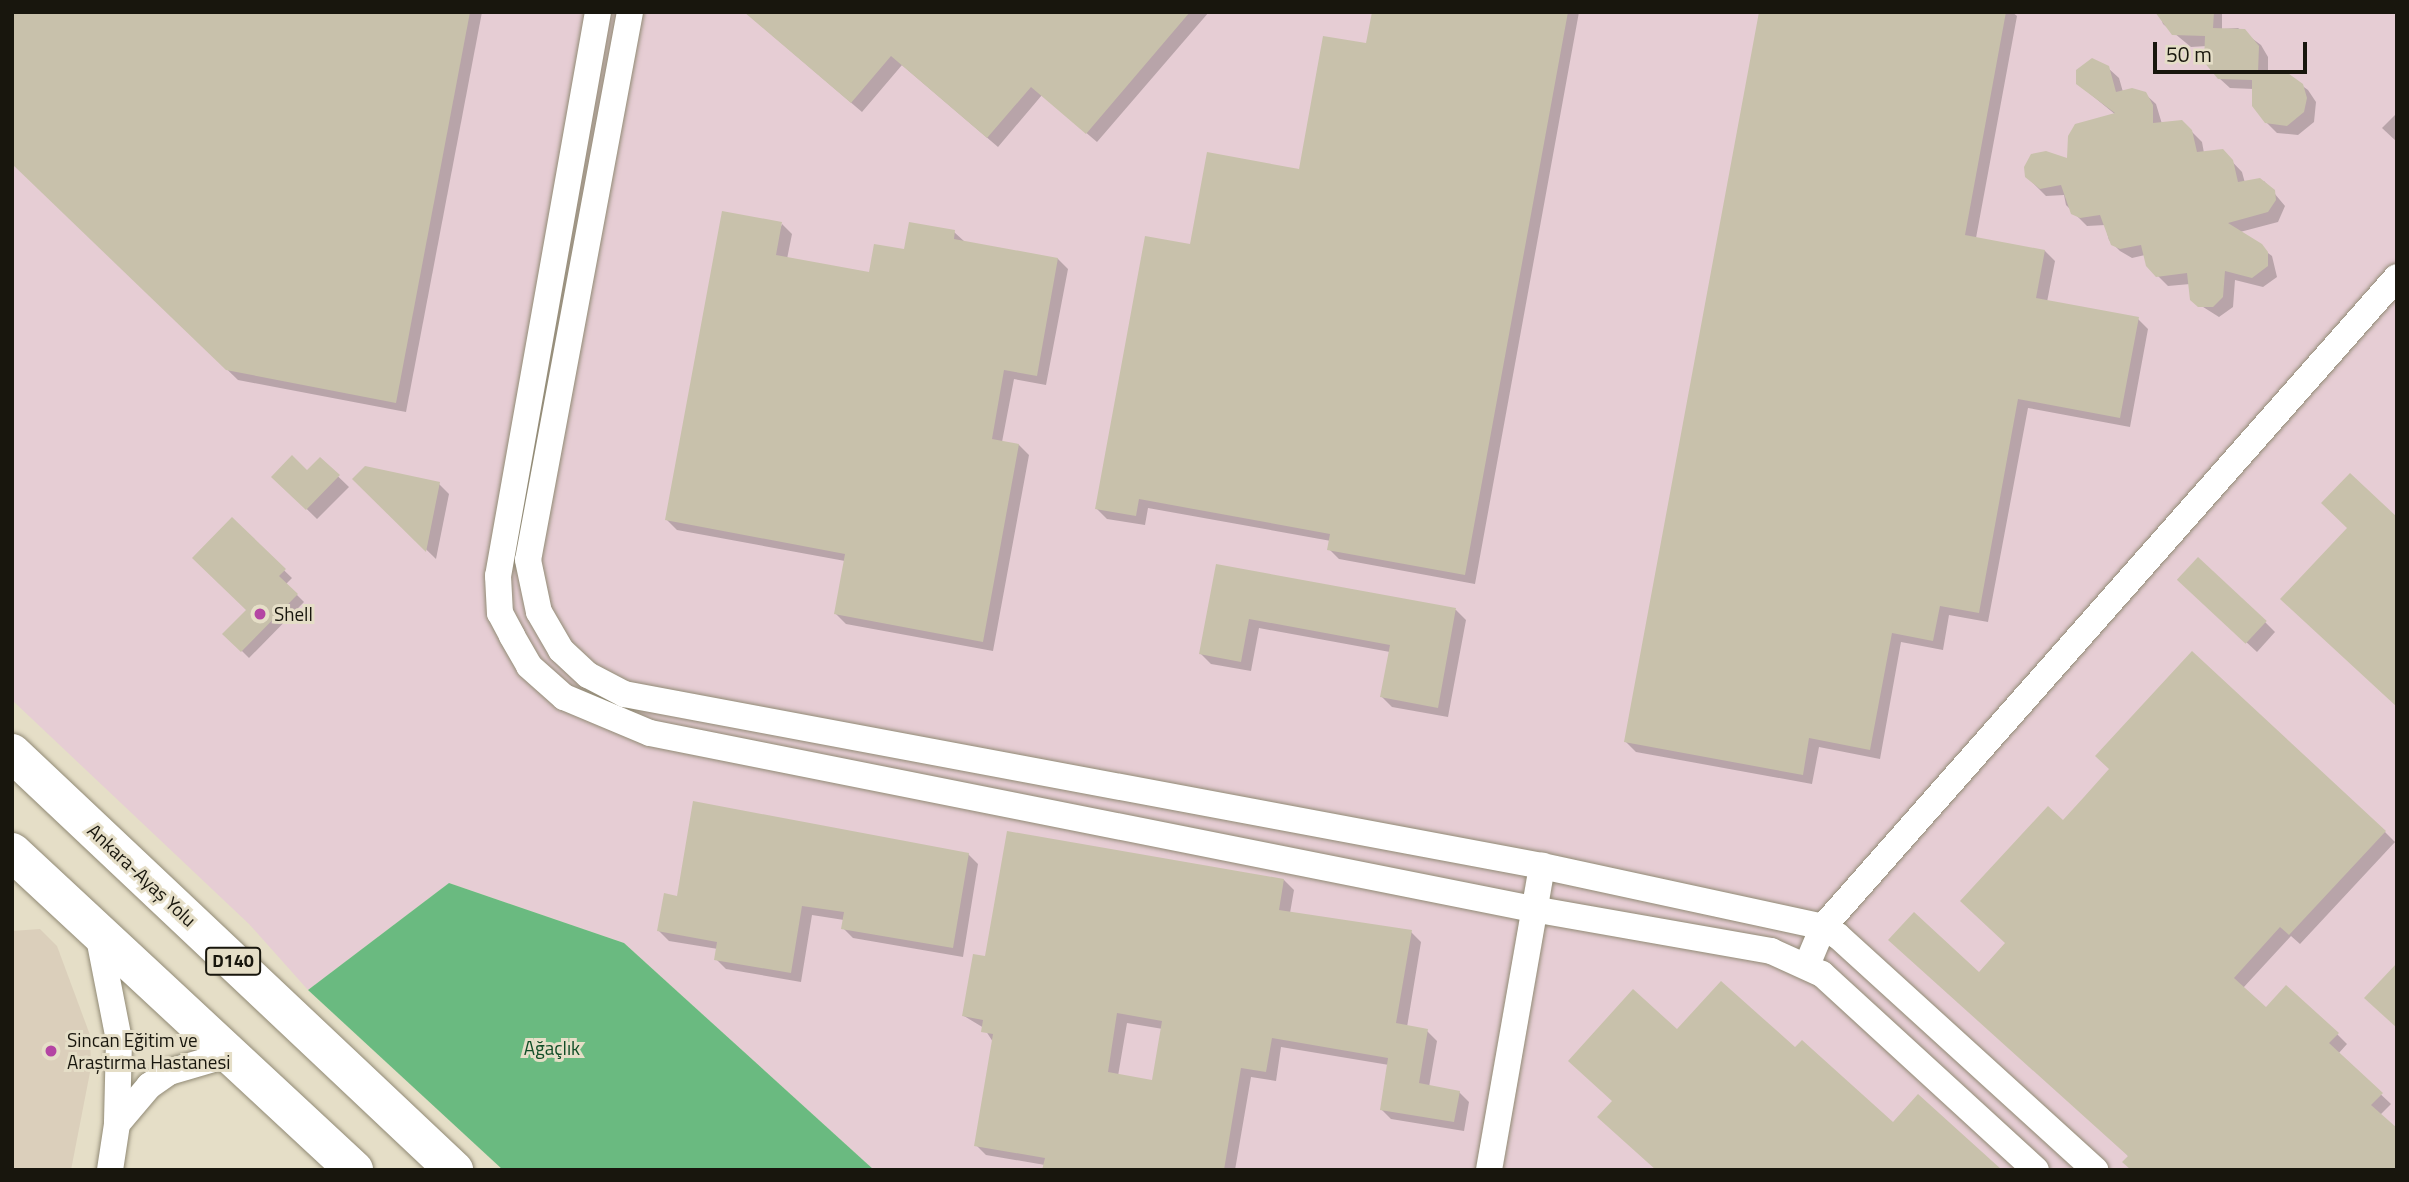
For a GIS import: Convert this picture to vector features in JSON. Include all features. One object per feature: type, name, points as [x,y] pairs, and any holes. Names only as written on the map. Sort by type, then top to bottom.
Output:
[{"type":"highway","name":"Ankara-Ayaş Yolu","points":[[12,753],[454,1170]]},
{"type":"highway","points":[[12,852],[354,1170]]},
{"type":"street","points":[[598,12],[498,576],[500,613],[529,666],[564,697],[650,733],[1534,909],[1771,951],[1807,965],[2036,1170]]},
{"type":"street","points":[[630,12],[528,560],[539,612],[561,650],[588,675],[624,694],[1542,866],[1823,927],[1838,936],[2095,1170]]},
{"type":"street","points":[[1807,965],[1823,927],[2397,277]]},
{"type":"street","points":[[1489,1170],[1542,866]]},
{"type":"street","points":[[98,931],[119,1040],[117,1124],[110,1170]]},
{"type":"street","points":[[117,1124],[149,1086],[169,1072],[230,1054]]},
{"type":"shaded area","points":[[12,12],[2397,12],[2397,1170],[874,1170],[624,943],[449,883],[308,990],[249,924],[12,700]]},
{"type":"shaded area","name":"Sincan Eğitim ve Araştırma Hastanesi","points":[[40,929],[57,946],[90,1035],[91,1067],[71,1170],[12,1170],[12,931]]},
{"type":"green space","name":"Ağaçlık","points":[[449,883],[624,943],[874,1170],[503,1170],[308,990]]},
{"type":"building","points":[[12,12],[470,12],[396,403],[226,370],[12,164]]},
{"type":"building","points":[[744,12],[1190,12],[1086,134],[1031,87],[987,138],[891,56],[851,103]]},
{"type":"building","points":[[1372,12],[1568,12],[1465,575],[1327,550],[1330,534],[1139,499],[1136,516],[1095,509],[1145,236],[1190,244],[1207,152],[1299,169],[1323,36],[1366,43]]},
{"type":"building","points":[[1759,12],[2006,12],[1965,235],[2045,250],[2036,298],[2139,317],[2120,418],[2018,399],[1979,613],[1940,606],[1933,641],[1892,633],[1870,750],[1809,738],[1803,775],[1624,742]]},
{"type":"building","points":[[2155,12],[2214,12],[2213,28],[2245,29],[2259,46],[2258,73],[2285,71],[2303,84],[2307,98],[2304,112],[2287,126],[2265,123],[2252,106],[2252,80],[2218,79],[2204,62],[2205,36],[2172,35]]},
{"type":"building","points":[[2092,58],[2109,66],[2116,92],[2132,88],[2146,92],[2153,105],[2153,123],[2182,120],[2192,130],[2197,152],[2223,149],[2233,160],[2238,182],[2260,178],[2275,190],[2276,200],[2268,212],[2228,223],[2262,244],[2268,252],[2268,266],[2252,278],[2225,271],[2223,297],[2213,307],[2198,307],[2190,300],[2187,273],[2156,277],[2146,266],[2141,245],[2120,249],[2111,245],[2100,215],[2080,218],[2071,214],[2061,185],[2040,189],[2025,177],[2024,167],[2031,154],[2046,151],[2067,158],[2068,136],[2075,124],[2115,113],[2076,84],[2076,70]]},
{"type":"building","points":[[722,211],[782,222],[776,255],[869,272],[874,244],[904,249],[909,222],[955,230],[954,239],[1058,258],[1037,376],[1004,370],[992,439],[1019,444],[983,642],[834,614],[845,554],[665,520]]},
{"type":"building","points":[[292,455],[307,470],[320,457],[340,475],[306,510],[271,477]]},
{"type":"building","points":[[365,466],[440,482],[426,552],[352,479]]},
{"type":"building","points":[[2350,473],[2397,517],[2397,707],[2280,599],[2347,528],[2321,503]]},
{"type":"building","points":[[232,517],[286,569],[279,576],[298,594],[241,652],[222,634],[246,610],[192,558]]},
{"type":"building","points":[[2198,557],[2267,621],[2246,644],[2177,580]]},
{"type":"building","points":[[1216,564],[1456,608],[1438,708],[1380,697],[1390,645],[1249,619],[1241,662],[1199,654]]},
{"type":"building","points":[[2192,651],[2386,831],[2289,935],[2280,927],[2234,978],[2266,1007],[2286,985],[2339,1033],[2329,1043],[2383,1093],[2371,1105],[2397,1128],[2397,1170],[2131,1170],[2122,1162],[2128,1156],[1888,940],[1914,912],[1979,972],[2005,943],[1960,901],[2048,806],[2063,820],[2109,769],[2095,756]]},
{"type":"building","points":[[693,801],[969,853],[953,948],[841,929],[844,912],[802,906],[791,973],[714,960],[717,942],[657,931],[664,893],[677,896]]},
{"type":"building","points":[[1007,831],[1284,879],[1279,910],[1412,930],[1396,1023],[1428,1029],[1419,1083],[1460,1091],[1454,1122],[1380,1110],[1388,1058],[1272,1038],[1266,1072],[1241,1068],[1224,1170],[1042,1170],[1045,1158],[974,1146],[993,1034],[981,1032],[983,1020],[962,1016],[973,954],[985,956]],"holes":[[[1117,1013],[1162,1021],[1152,1080],[1108,1072]]]},
{"type":"building","points":[[2397,963],[2397,1028],[2364,998]]},
{"type":"building","points":[[1721,981],[1795,1047],[1802,1040],[1893,1122],[1918,1094],[2002,1170],[1656,1170],[1597,1117],[1612,1101],[1568,1061],[1633,989],[1677,1029]]},
{"type":"place","name":"Shell","points":[[260,614]]},
{"type":"place","name":"Sincan Eğitim ve Araştırma Hastanesi","points":[[51,1051]]}]
